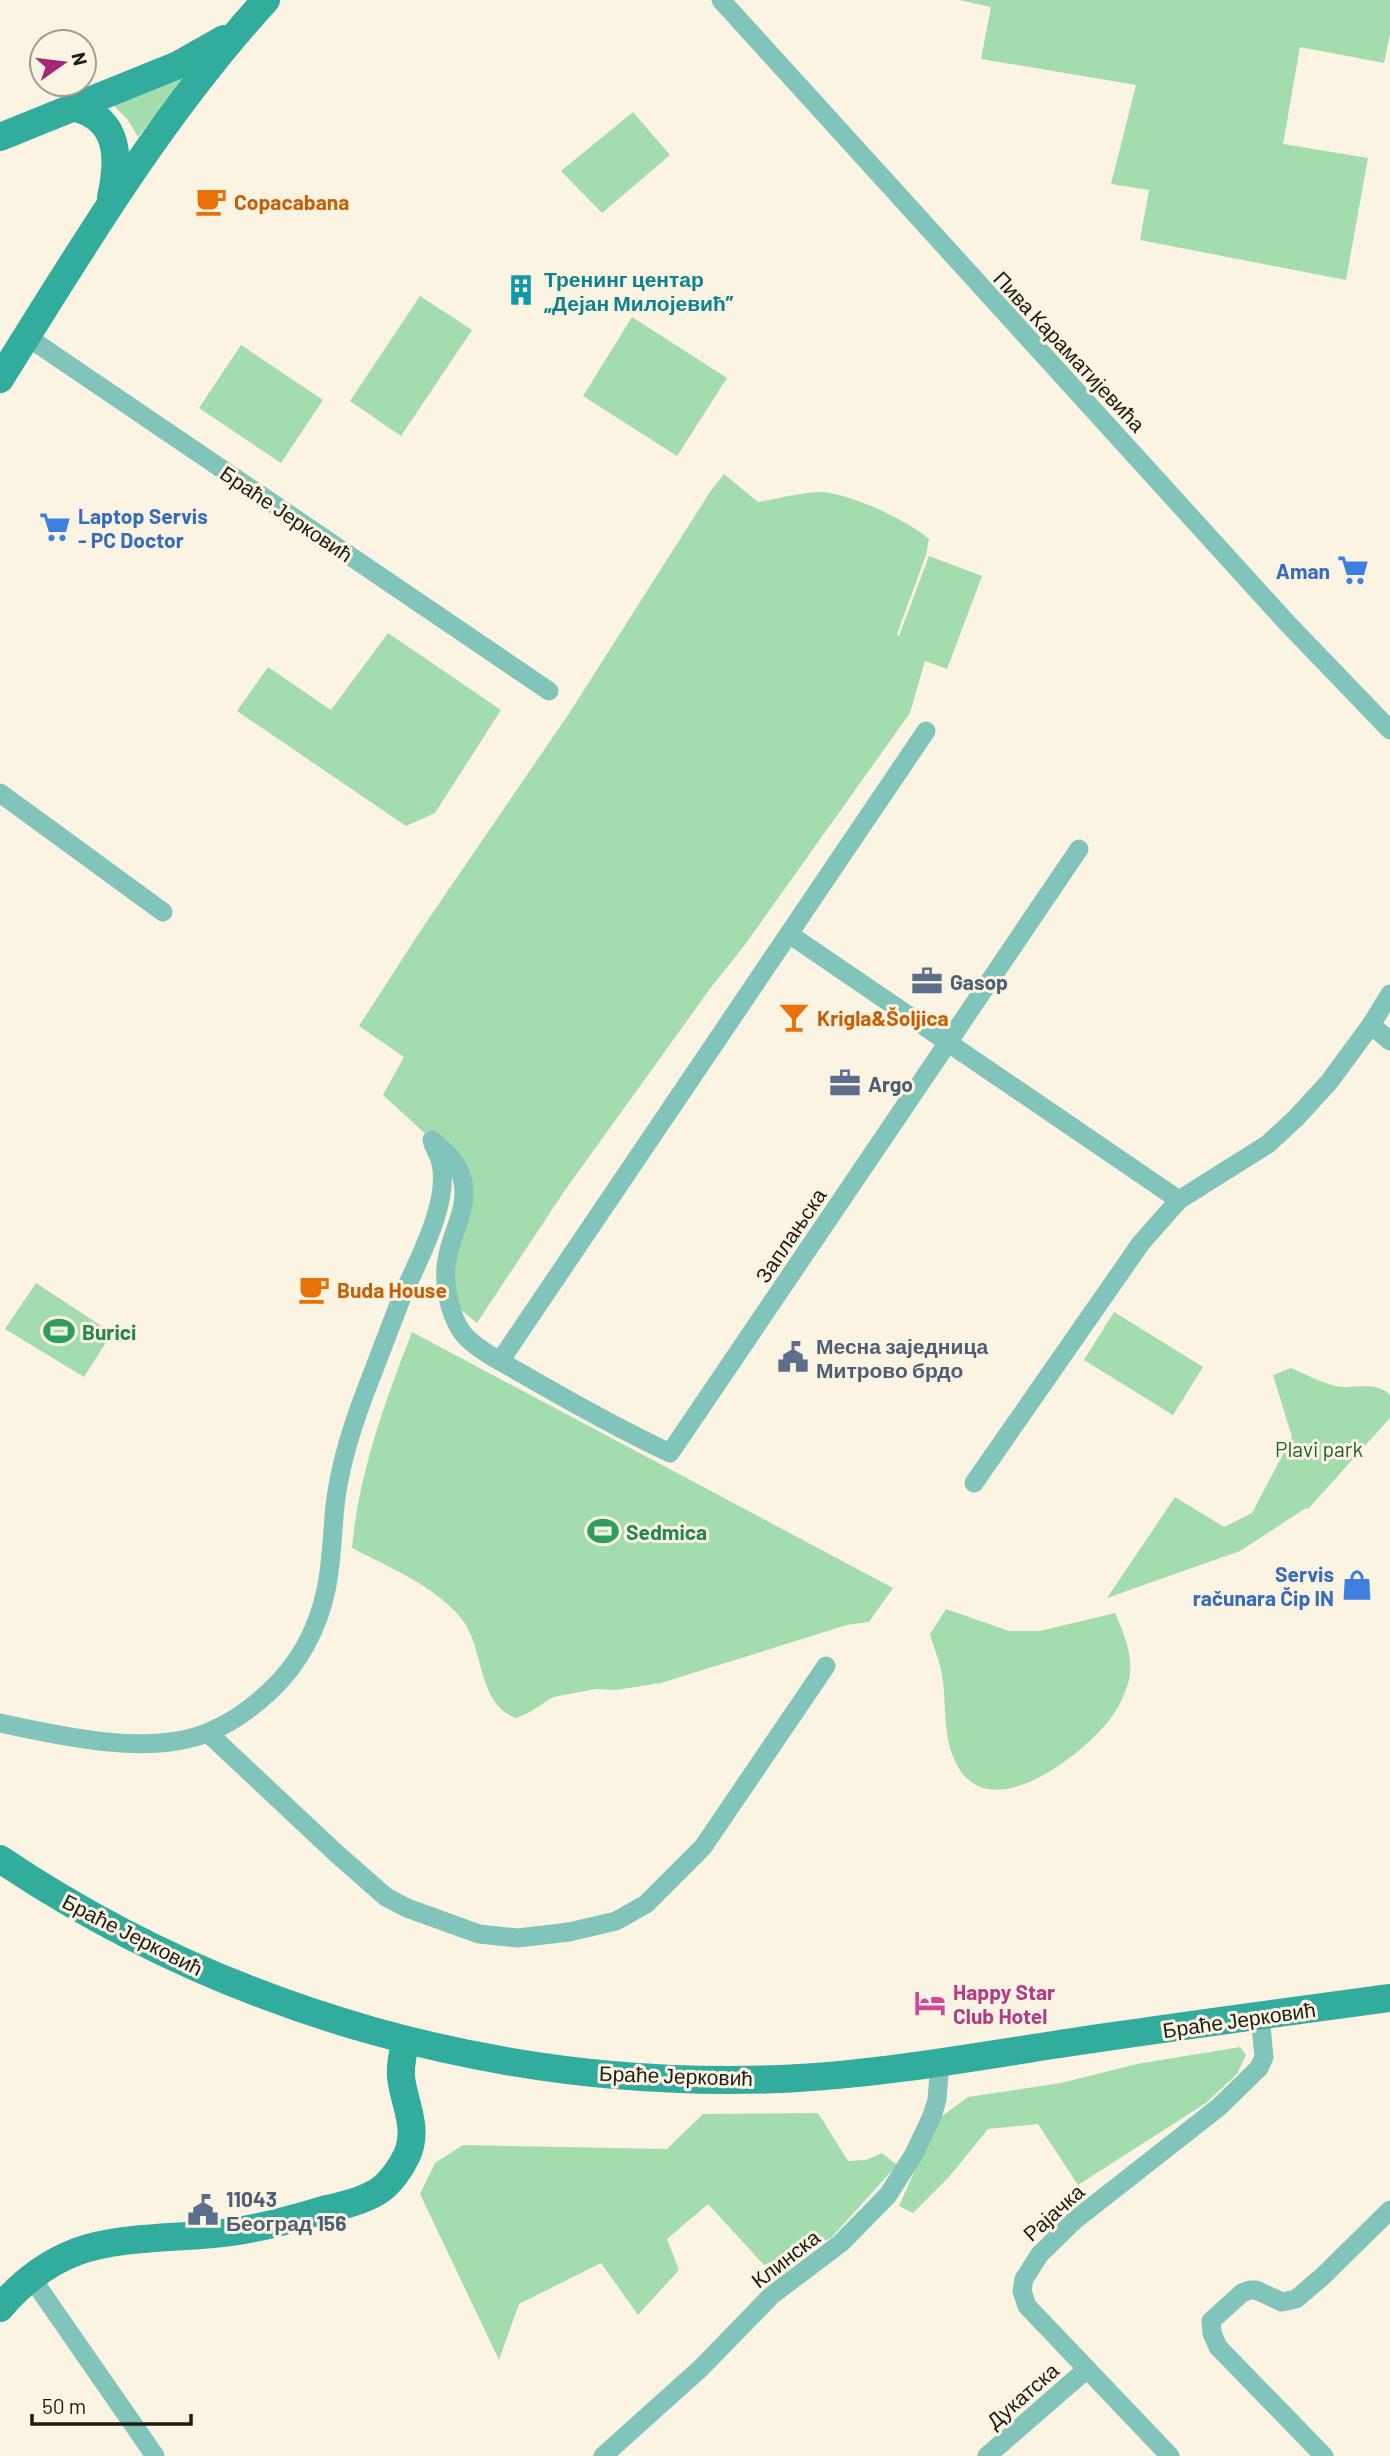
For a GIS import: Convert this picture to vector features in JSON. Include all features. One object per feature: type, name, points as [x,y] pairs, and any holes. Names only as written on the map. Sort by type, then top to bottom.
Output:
[{"type":"main road","points":[[0,379],[110,201],[241,27],[266,0]]},
{"type":"main road","points":[[0,136],[76,108],[178,65],[241,27]]},
{"type":"main road","points":[[76,108],[99,119],[113,140],[116,162],[110,201]]},
{"type":"main road","name":"Браће Јерковић","points":[[0,1859],[90,1915],[179,1961],[245,1989],[342,2023],[452,2052],[506,2062],[603,2073],[687,2078],[783,2079],[940,2062],[1390,1998]]},
{"type":"main road","points":[[0,2308],[31,2277],[79,2250],[125,2242],[218,2234],[261,2226],[349,2203],[375,2193],[388,2183],[402,2164],[412,2137],[401,2074],[407,2040]]},
{"type":"street","name":"Пива Караматијевића","points":[[721,0],[1288,624],[1390,730]]},
{"type":"street","name":"Браће Јерковић","points":[[26,336],[548,691]]},
{"type":"street","points":[[0,1723],[79,1738],[129,1743],[173,1740],[208,1733],[253,1707],[280,1682],[304,1650],[315,1625],[326,1592],[335,1506],[349,1436],[400,1301],[431,1234],[442,1184],[441,1164],[432,1140],[450,1156],[463,1181],[461,1215],[447,1258],[447,1287],[454,1319],[464,1336],[499,1361],[926,731]]},
{"type":"street","points":[[0,793],[163,912]]},
{"type":"street","name":"Заплањска","points":[[499,1361],[607,1423],[670,1452],[1079,849]]},
{"type":"street","points":[[789,934],[1178,1200]]},
{"type":"street","points":[[974,1483],[1141,1243],[1178,1200],[1268,1144],[1296,1118],[1329,1082],[1390,994]]},
{"type":"street","points":[[1371,1025],[1390,1041]]},
{"type":"street","points":[[208,1733],[386,1897],[407,1908],[479,1934],[518,1938],[569,1932],[616,1921],[646,1904],[703,1847],[825,1665]]},
{"type":"street","name":"Рајачка","points":[[1170,2456],[1027,2306],[1022,2291],[1024,2279],[1031,2264],[1075,2220],[1219,2107],[1249,2080],[1259,2068],[1264,2056],[1260,2016]]},
{"type":"street","name":"Клинска","points":[[603,2456],[691,2377],[772,2295],[841,2243],[888,2195],[914,2154],[932,2116],[937,2100],[940,2062]]},
{"type":"street","points":[[1324,2456],[1218,2347],[1212,2333],[1212,2321],[1242,2292],[1256,2290],[1282,2302],[1296,2300],[1390,2210]]},
{"type":"street","points":[[31,2277],[155,2456]]},
{"type":"street","name":"Дукатска","points":[[987,2456],[1087,2369]]},
{"type":"green space","points":[[959,0],[1390,0],[1390,34],[1384,63],[1300,47],[1283,144],[1368,158],[1346,280],[1140,240],[1149,190],[1111,184],[1136,85],[981,59],[991,7]]},
{"type":"green space","points":[[197,63],[138,137],[128,120],[112,104]]},
{"type":"green space","points":[[633,112],[670,155],[602,213],[561,171]]},
{"type":"green space","points":[[420,296],[472,330],[401,436],[350,401]]},
{"type":"green space","points":[[632,317],[727,378],[677,456],[583,396]]},
{"type":"green space","points":[[241,345],[323,400],[281,463],[199,408]]},
{"type":"green space","points":[[724,474],[758,502],[818,492],[844,496],[876,508],[929,539],[926,555],[897,634],[899,636],[929,556],[982,576],[947,669],[925,661],[910,713],[563,1193],[477,1323],[460,1309],[455,1294],[450,1248],[464,1199],[432,1140],[383,1095],[404,1057],[359,1026],[570,712]]},
{"type":"green space","points":[[388,633],[501,710],[435,813],[406,826],[237,711],[268,667],[331,710]]},
{"type":"green space","name":"Burici","points":[[36,1283],[112,1333],[84,1377],[5,1329]]},
{"type":"green space","points":[[1114,1312],[1203,1367],[1173,1415],[1084,1360]]},
{"type":"green space","points":[[412,1332],[893,1588],[869,1622],[847,1625],[661,1683],[616,1690],[596,1689],[553,1697],[516,1718],[495,1702],[488,1690],[470,1634],[453,1610],[427,1588],[352,1548],[367,1465],[383,1411]]},
{"type":"green space","name":"Plavi park","points":[[1291,1368],[1335,1386],[1384,1390],[1390,1395],[1390,1418],[1308,1509],[1240,1551],[1107,1598],[1175,1497],[1224,1527],[1252,1513],[1292,1437],[1273,1375]]},
{"type":"green space","points":[[946,1609],[1009,1631],[1040,1631],[1115,1613],[1125,1637],[1130,1663],[1129,1680],[1123,1697],[1107,1723],[1094,1737],[1056,1768],[1012,1788],[990,1789],[972,1782],[952,1755],[942,1675],[930,1634]]},
{"type":"green space","points":[[1240,2047],[1246,2055],[1237,2074],[1206,2103],[1078,2185],[1038,2124],[988,2129],[949,2177],[913,2213],[899,2206],[938,2119],[968,2097],[1061,2083],[1137,2064]]},
{"type":"green space","points":[[818,2113],[848,2161],[866,2160],[882,2153],[897,2165],[831,2238],[764,2265],[708,2204],[667,2239],[679,2270],[638,2315],[601,2263],[519,2304],[499,2360],[420,2194],[435,2163],[463,2145],[667,2149],[703,2114]]},
{"type":"place","name":"Copacabana","points":[[211,201]]},
{"type":"place","name":"Тренинг центар „Дејан Милојевић”","points":[[521,290]]},
{"type":"place","name":"Laptop Servis - PC Doctor","points":[[55,527]]},
{"type":"place","name":"Aman","points":[[1353,570]]},
{"type":"place","name":"Gasop","points":[[927,981]]},
{"type":"place","name":"Krigla&Šoljica","points":[[794,1017]]},
{"type":"place","name":"Argo","points":[[845,1083]]},
{"type":"place","name":"Buda House","points":[[314,1289]]},
{"type":"place","name":"Burici","points":[[59,1331]]},
{"type":"place","name":"Месна заједница Митрово брдо","points":[[793,1357]]},
{"type":"place","name":"Sedmica","points":[[603,1531]]},
{"type":"place","name":"Servis računara Čip IN","points":[[1357,1585]]},
{"type":"place","name":"Happy Star Club Hotel","points":[[930,2003]]},
{"type":"place","name":"11043 Београд 156","points":[[203,2210]]}]
